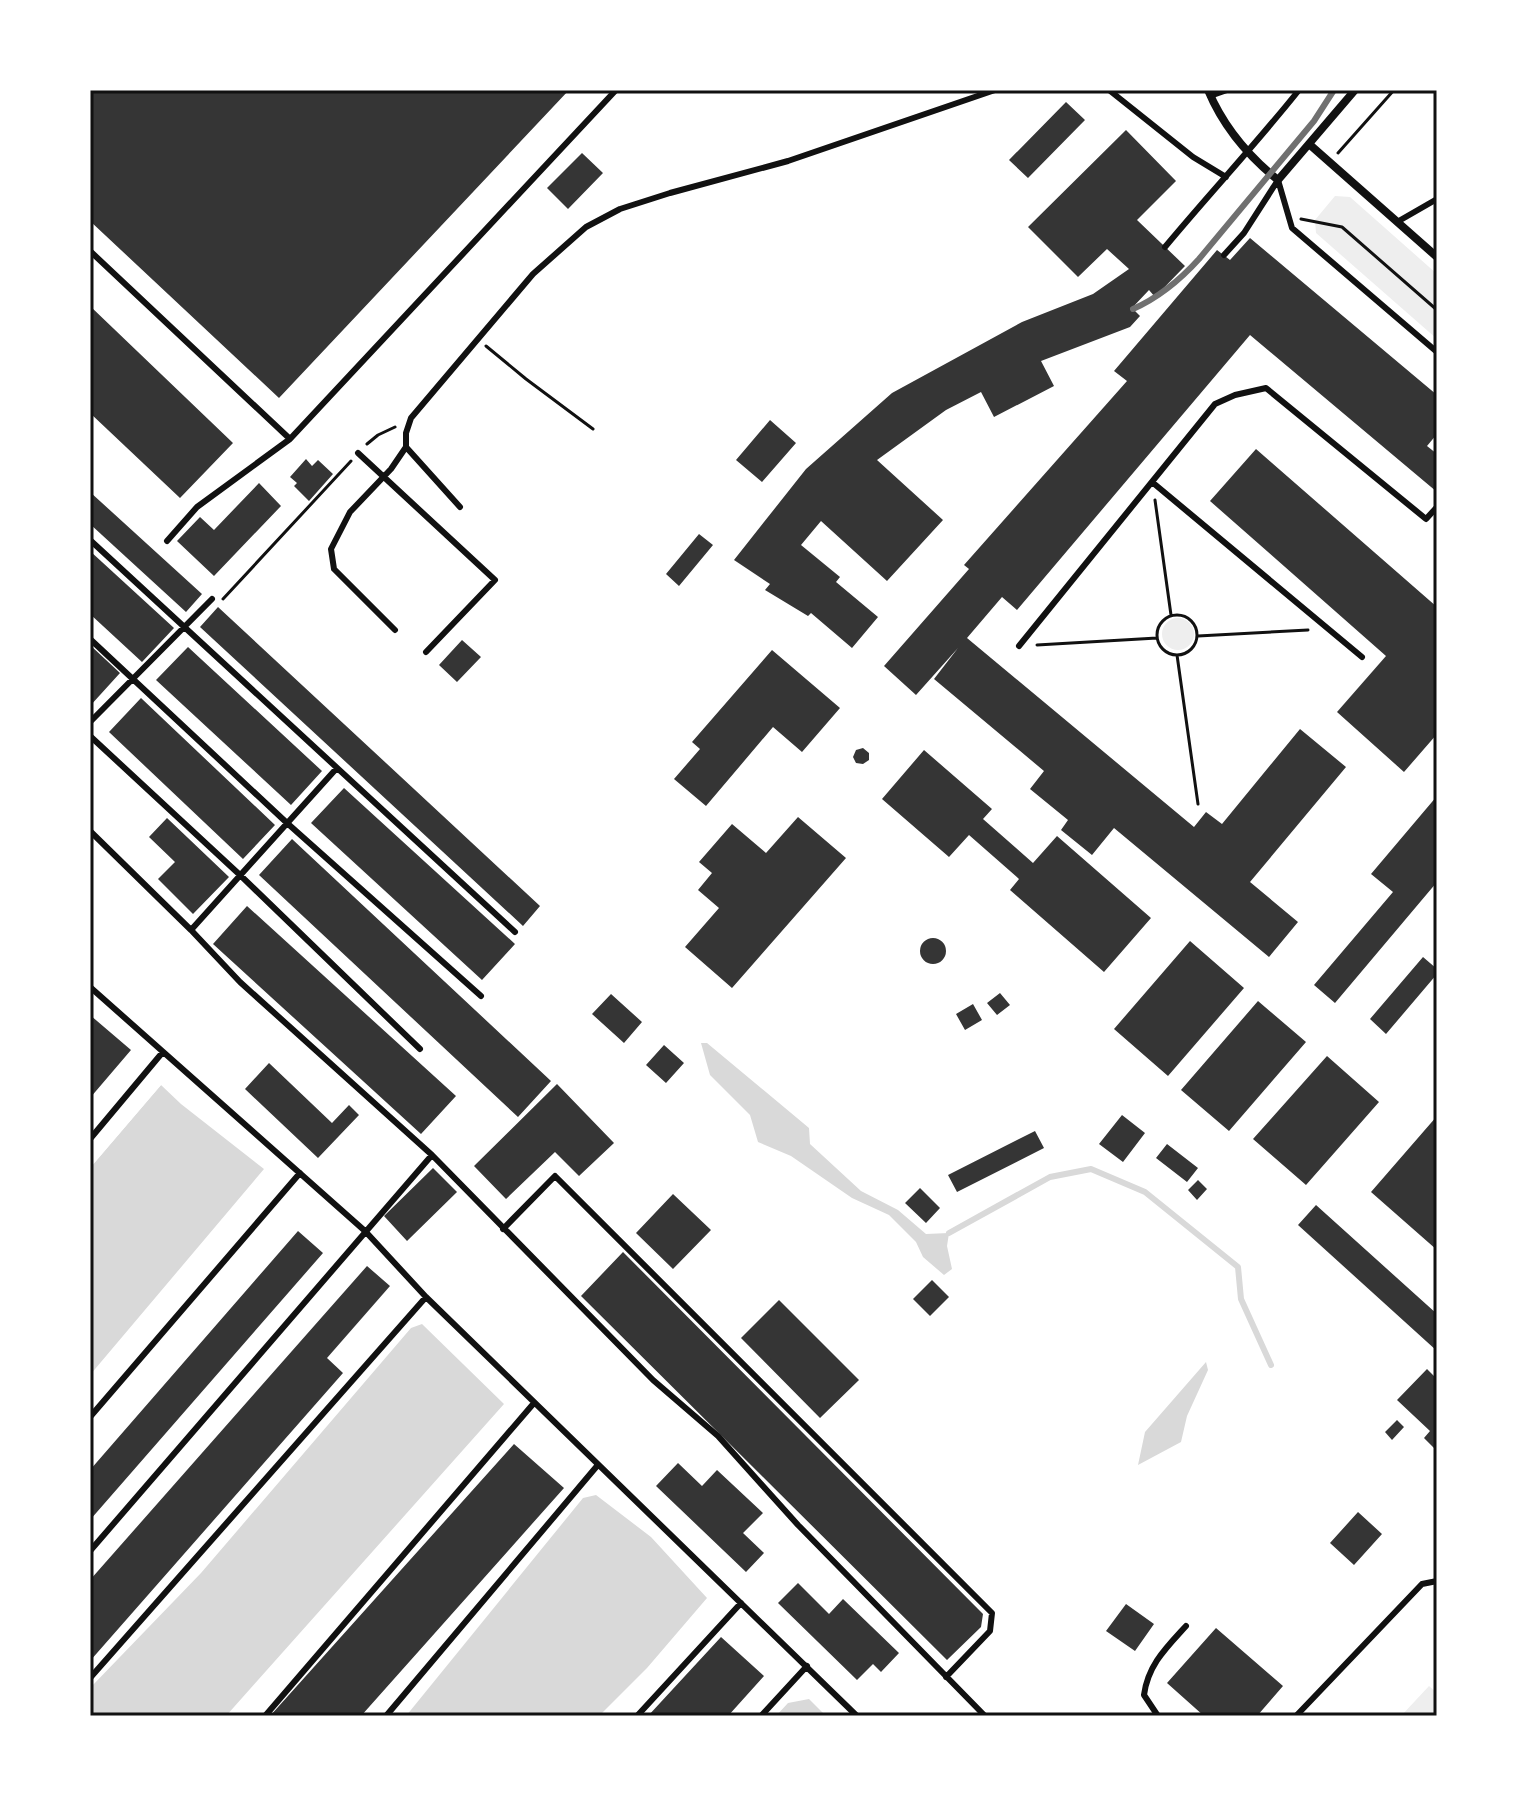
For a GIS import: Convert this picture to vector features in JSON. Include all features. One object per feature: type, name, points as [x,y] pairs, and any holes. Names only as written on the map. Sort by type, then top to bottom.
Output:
[{"type":"street","points":[[1209,93],[1227,128],[1248,153],[1278,180],[1355,90]]},
{"type":"street","points":[[1309,144],[1437,257]]},
{"type":"lane","points":[[167,541],[197,507],[290,439],[616,90]]},
{"type":"lane","points":[[395,630],[334,569],[331,549],[350,512],[384,477],[406,447],[411,418],[553,253],[586,227],[620,209],[788,161],[995,90]]},
{"type":"lane","points":[[1109,90],[1193,157],[1226,177]]},
{"type":"lane","points":[[1209,93],[1227,90]]},
{"type":"lane","points":[[1165,247],[1299,90]]},
{"type":"lane","points":[[1278,180],[1292,228],[1437,352]]},
{"type":"lane","points":[[1224,255],[1244,233],[1278,180]]},
{"type":"lane","points":[[1397,222],[1437,199]]},
{"type":"lane","points":[[90,251],[290,439]]},
{"type":"lane","points":[[1019,646],[1215,404],[1235,395],[1266,388],[1426,519],[1437,507]]},
{"type":"lane","points":[[406,447],[460,507]]},
{"type":"lane","points":[[358,453],[495,580],[426,652]]},
{"type":"lane","points":[[1152,482],[1362,657]]},
{"type":"lane","points":[[90,540],[515,932]]},
{"type":"lane","points":[[90,722],[212,599]]},
{"type":"lane","points":[[90,639],[287,823],[481,996]]},
{"type":"lane","points":[[90,736],[420,1049]]},
{"type":"lane","points":[[191,930],[336,769]]},
{"type":"lane","points":[[90,831],[240,982],[432,1155],[653,1380],[718,1436],[798,1525],[985,1716]]},
{"type":"lane","points":[[90,988],[365,1231],[426,1297],[597,1466],[857,1716]]},
{"type":"lane","points":[[90,1139],[162,1053]]},
{"type":"lane","points":[[90,1551],[432,1155]]},
{"type":"lane","points":[[90,1417],[300,1173]]},
{"type":"lane","points":[[503,1229],[555,1176],[992,1613],[990,1631],[946,1677]]},
{"type":"lane","points":[[90,1678],[426,1297]]},
{"type":"lane","points":[[265,1716],[534,1403]]},
{"type":"lane","points":[[386,1716],[597,1466]]},
{"type":"lane","points":[[1296,1716],[1422,1584],[1437,1581]]},
{"type":"lane","points":[[637,1716],[741,1603]]},
{"type":"lane","points":[[1158,1716],[1144,1695],[1147,1676],[1157,1658],[1186,1626]]},
{"type":"lane","points":[[761,1716],[807,1666]]},
{"type":"path","points":[[1330,163],[1394,90]]},
{"type":"path","points":[[1289,216],[1342,227],[1437,310]]},
{"type":"path","points":[[479,338],[497,357],[593,429]]},
{"type":"path","points":[[212,599],[221,601],[358,453],[378,435],[388,431]]},
{"type":"path","points":[[1152,482],[1171,615]]},
{"type":"path","points":[[1171,615],[1184,615],[1195,623],[1198,636],[1195,646],[1187,653],[1177,655],[1164,650],[1157,638],[1160,624],[1171,615]]},
{"type":"path","points":[[1198,636],[1328,629]]},
{"type":"path","points":[[1019,646],[1157,638]]},
{"type":"path","points":[[1177,655],[1198,804]]},
{"type":"shaded area","points":[[1335,196],[1350,197],[1437,274],[1437,339],[1316,233],[1315,220]]},
{"type":"shaded area","points":[[1178,618],[1189,623],[1194,634],[1189,645],[1178,650],[1167,645],[1162,634],[1167,623]]},
{"type":"shaded area","points":[[701,1043],[707,1043],[809,1128],[810,1144],[861,1191],[898,1210],[926,1234],[949,1233],[947,1246],[952,1269],[944,1275],[923,1257],[916,1242],[889,1215],[852,1198],[791,1156],[758,1142],[750,1115],[710,1075]]},
{"type":"shaded area","points":[[161,1085],[264,1169],[90,1375],[90,1168]]},
{"type":"shaded area","points":[[422,1324],[504,1404],[226,1716],[90,1716],[90,1688],[201,1573],[411,1328]]},
{"type":"shaded area","points":[[1206,1362],[1208,1370],[1187,1416],[1181,1442],[1138,1465],[1145,1432]]},
{"type":"shaded area","points":[[596,1495],[651,1537],[707,1598],[647,1668],[599,1716],[406,1716],[583,1498]]},
{"type":"shaded area","points":[[1429,1686],[1437,1693],[1437,1716],[1401,1716]]},
{"type":"shaded area","points":[[809,1699],[826,1716],[776,1716],[788,1703]]},
{"type":"pier","points":[[158,1082],[161,1085],[90,1168],[90,1162]]},
{"type":"building","points":[[90,90],[569,90],[279,398],[90,221]]},
{"type":"building","points":[[1066,102],[1085,120],[1028,178],[1009,160]]},
{"type":"building","points":[[1126,130],[1176,181],[1137,220],[1185,266],[1155,297],[1149,290],[1132,308],[1140,316],[1130,327],[1041,361],[1054,386],[994,417],[981,392],[946,410],[877,460],[943,520],[887,581],[821,521],[801,545],[840,577],[836,582],[878,617],[852,648],[811,613],[808,616],[765,590],[770,584],[734,560],[806,469],[892,393],[1022,322],[1093,294],[1129,269],[1107,249],[1078,277],[1028,227]]},
{"type":"building","points":[[582,153],[603,173],[568,209],[547,188]]},
{"type":"building","points":[[1250,238],[1437,395],[1437,434],[1427,446],[1437,454],[1437,492],[1250,335],[1017,610],[1002,597],[967,638],[1194,827],[1206,812],[1222,824],[1300,729],[1346,767],[1250,882],[1298,922],[1269,957],[1114,828],[1092,855],[1061,830],[1068,820],[1030,789],[1044,771],[934,679],[958,648],[916,695],[884,666],[969,569],[964,565],[1127,381],[1114,371],[1217,250],[1230,260]]},
{"type":"building","points":[[90,306],[233,443],[180,498],[90,413]]},
{"type":"building","points":[[770,420],[796,443],[762,482],[736,460]]},
{"type":"building","points":[[1256,449],[1437,607],[1437,734],[1404,772],[1337,712],[1386,656],[1210,501]]},
{"type":"building","points":[[306,459],[312,466],[318,460],[333,474],[309,501],[294,486],[297,483],[290,477]]},
{"type":"building","points":[[259,483],[281,506],[214,576],[177,541],[200,517],[214,530]]},
{"type":"building","points":[[90,492],[202,594],[186,612],[90,524]]},
{"type":"building","points":[[699,534],[713,545],[679,586],[666,574]]},
{"type":"building","points":[[90,551],[174,628],[142,662],[90,614]]},
{"type":"building","points":[[218,607],[540,906],[523,926],[200,627]]},
{"type":"building","points":[[462,640],[481,657],[457,682],[439,665]]},
{"type":"building","points":[[90,645],[120,673],[90,706]]},
{"type":"building","points":[[188,647],[322,771],[291,805],[156,680]]},
{"type":"building","points":[[772,650],[840,708],[802,752],[773,727],[706,806],[674,779],[700,749],[692,742]]},
{"type":"building","points":[[141,698],[275,825],[243,859],[109,732]]},
{"type":"building","points":[[863,748],[869,753],[869,760],[863,764],[856,763],[853,757],[856,750]]},
{"type":"building","points":[[924,750],[992,809],[983,819],[1033,863],[1057,836],[1151,918],[1104,972],[1010,890],[1019,879],[969,835],[949,857],[882,799]]},
{"type":"building","points":[[344,788],[515,944],[482,980],[311,823]]},
{"type":"building","points":[[1437,796],[1437,882],[1335,1003],[1314,985],[1393,892],[1371,874]]},
{"type":"building","points":[[798,817],[846,858],[732,988],[685,947],[719,908],[698,890],[712,873],[699,862],[732,824],[766,853]]},
{"type":"building","points":[[167,818],[229,877],[193,914],[158,879],[175,862],[149,837]]},
{"type":"building","points":[[292,839],[551,1081],[518,1117],[259,875]]},
{"type":"building","points":[[247,906],[456,1096],[421,1134],[213,944]]},
{"type":"building","points":[[933,938],[942,942],[946,951],[942,960],[933,964],[924,960],[920,951],[924,942]]},
{"type":"building","points":[[1190,941],[1244,988],[1168,1076],[1114,1029]]},
{"type":"building","points":[[1423,957],[1437,969],[1437,974],[1386,1034],[1370,1019]]},
{"type":"building","points":[[1000,993],[1010,1005],[997,1015],[987,1003]]},
{"type":"building","points":[[611,994],[642,1022],[624,1043],[592,1014]]},
{"type":"building","points":[[1258,1001],[1306,1042],[1229,1131],[1181,1090]]},
{"type":"building","points":[[973,1004],[982,1020],[965,1030],[956,1014]]},
{"type":"building","points":[[90,1015],[131,1050],[90,1098]]},
{"type":"building","points":[[664,1045],[684,1063],[666,1083],[646,1065]]},
{"type":"building","points":[[1327,1056],[1379,1102],[1306,1185],[1253,1139]]},
{"type":"building","points":[[269,1063],[332,1123],[349,1105],[359,1115],[318,1158],[245,1089]]},
{"type":"building","points":[[557,1084],[614,1143],[579,1176],[555,1152],[506,1199],[474,1166]]},
{"type":"building","points":[[1122,1115],[1145,1133],[1123,1162],[1099,1144]]},
{"type":"building","points":[[1437,1116],[1437,1250],[1371,1192]]},
{"type":"building","points":[[1035,1131],[1044,1148],[957,1192],[948,1175]]},
{"type":"building","points":[[1167,1144],[1198,1168],[1187,1182],[1156,1158]]},
{"type":"building","points":[[433,1168],[457,1192],[407,1241],[384,1216]]},
{"type":"building","points":[[1198,1180],[1207,1189],[1197,1200],[1188,1190]]},
{"type":"building","points":[[920,1188],[940,1208],[926,1223],[905,1203]]},
{"type":"building","points":[[673,1194],[711,1230],[673,1269],[636,1233]]},
{"type":"building","points":[[1316,1205],[1437,1314],[1437,1351],[1298,1225]]},
{"type":"building","points":[[298,1231],[323,1253],[90,1520],[90,1470]]},
{"type":"building","points":[[623,1252],[983,1614],[981,1627],[947,1660],[581,1296]]},
{"type":"building","points":[[367,1266],[390,1286],[327,1358],[343,1373],[90,1661],[90,1580]]},
{"type":"building","points":[[932,1280],[949,1297],[930,1316],[913,1299]]},
{"type":"building","points":[[779,1300],[859,1380],[820,1418],[741,1338]]},
{"type":"building","points":[[1427,1369],[1437,1379],[1435,1449],[1424,1438],[1430,1431],[1397,1400]]},
{"type":"building","points":[[1397,1420],[1404,1427],[1392,1440],[1385,1432]]},
{"type":"building","points":[[514,1444],[564,1488],[361,1716],[270,1716]]},
{"type":"building","points":[[678,1463],[702,1486],[717,1470],[763,1513],[743,1533],[764,1553],[746,1572],[656,1486]]},
{"type":"building","points":[[1358,1512],[1382,1534],[1354,1565],[1330,1543]]},
{"type":"building","points":[[798,1583],[829,1614],[843,1599],[899,1653],[881,1672],[873,1664],[857,1680],[778,1603]]},
{"type":"building","points":[[1126,1604],[1154,1624],[1135,1651],[1106,1631]]},
{"type":"building","points":[[1216,1628],[1283,1686],[1257,1716],[1204,1716],[1167,1683]]},
{"type":"building","points":[[721,1637],[764,1676],[728,1716],[648,1716]]},
{"type":"waterway","points":[[949,1233],[1050,1177],[1091,1169],[1145,1192],[1238,1267],[1241,1299],[1271,1365]]},
{"type":"railway","points":[[1133,309],[1169,287],[1199,259],[1314,121],[1334,90]]}]
